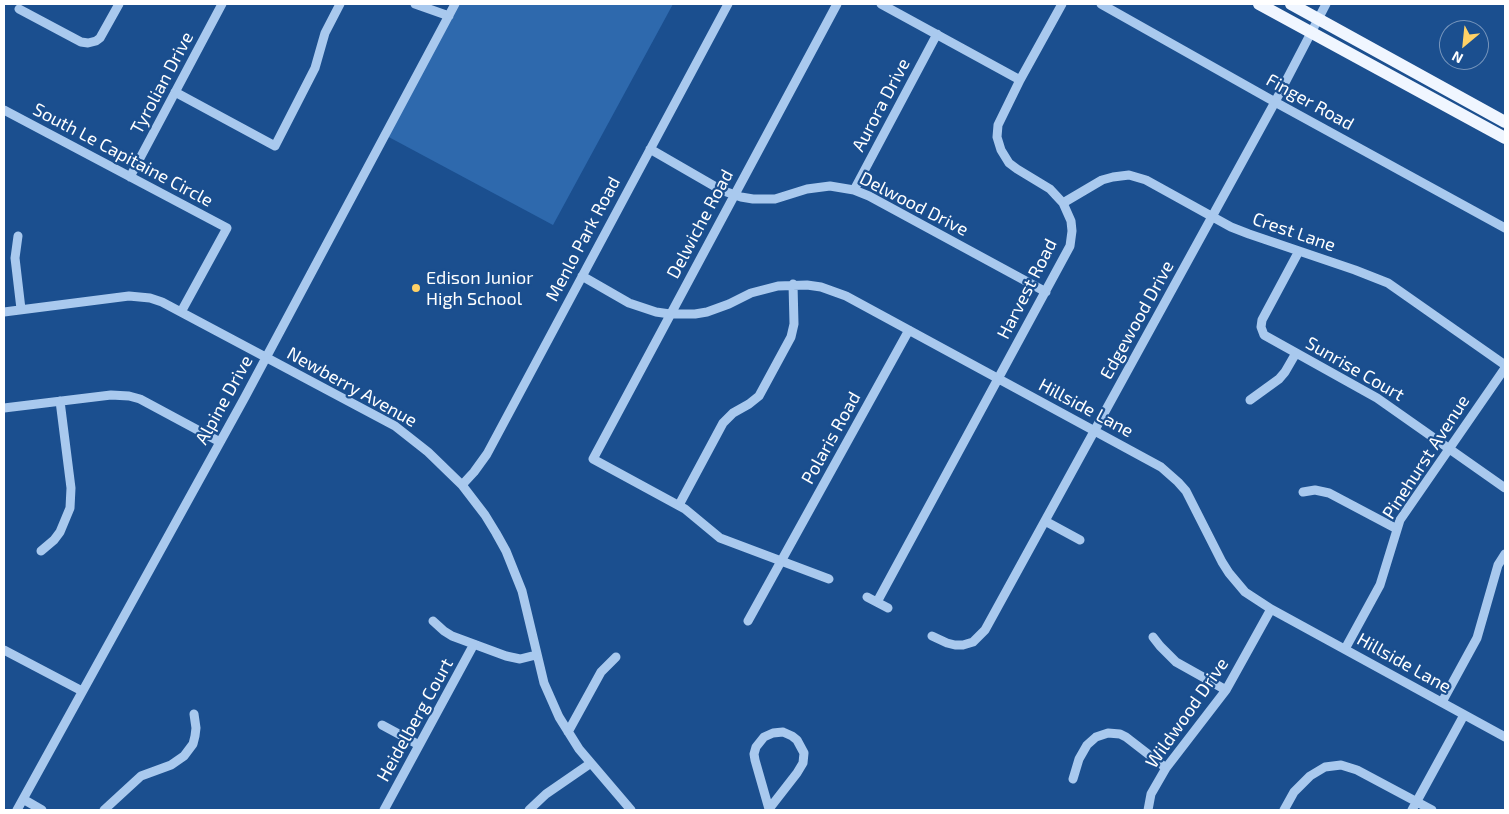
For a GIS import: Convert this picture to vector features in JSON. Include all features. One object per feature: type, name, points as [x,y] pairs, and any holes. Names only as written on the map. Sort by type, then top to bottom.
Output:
[{"type":"main road","points":[[1259,4],[1505,138]]},
{"type":"main road","points":[[1291,4],[1505,122]]},
{"type":"street","points":[[18,9],[88,44],[102,36],[119,4]]},
{"type":"street","name":"Tyrolian Drive","points":[[130,177],[222,4]]},
{"type":"street","points":[[175,92],[275,146],[315,68],[325,33],[340,4]]},
{"type":"street","points":[[415,4],[449,16]]},
{"type":"street","name":"Alpine Drive","points":[[17,810],[266,358],[455,4]]},
{"type":"street","name":"Menlo Park Road","points":[[462,485],[487,454],[728,4]]},
{"type":"street","name":"Delwiche Road","points":[[679,506],[593,459],[837,4]]},
{"type":"street","points":[[881,4],[1020,80]]},
{"type":"street","name":"Harvest Road","points":[[877,602],[1067,254],[1071,238],[1071,221],[1063,203],[1050,189],[1009,163],[1001,150],[997,137],[998,125],[1020,80],[1062,4]]},
{"type":"street","name":"Finger Road","points":[[1101,4],[1505,228]]},
{"type":"street","name":"Edgewood Drive","points":[[932,636],[955,645],[968,644],[979,638],[985,630],[1275,102],[1326,4]]},
{"type":"street","name":"Aurora Drive","points":[[854,190],[937,34]]},
{"type":"street","name":"South Le Capitaine Circle","points":[[4,110],[227,228],[181,312]]},
{"type":"street","name":"Delwood Drive","points":[[650,149],[721,190],[734,195],[764,200],[817,187],[840,187],[854,190],[1046,292]]},
{"type":"street","name":"Crest Lane","points":[[1063,203],[1102,180],[1112,177],[1129,175],[1146,180],[1212,217],[1248,234],[1355,270],[1388,284],[1505,364]]},
{"type":"street","points":[[18,236],[15,258],[21,309]]},
{"type":"street","name":"Sunrise Court","points":[[1299,251],[1261,324],[1264,335],[1377,398],[1505,488]]},
{"type":"street","name":"Hillside Lane","points":[[582,276],[629,302],[656,312],[670,314],[707,312],[764,289],[793,284],[821,287],[846,296],[1161,467],[1178,482],[1193,502],[1229,573],[1245,592],[1271,609],[1505,737]]},
{"type":"street","points":[[793,284],[794,324],[791,337],[759,396],[733,413],[723,423],[679,506],[720,538],[829,579]]},
{"type":"street","name":"Newberry Avenue","points":[[4,312],[129,296],[150,298],[162,302],[395,426],[432,455],[462,485],[492,527],[514,571],[527,611],[536,655],[550,698],[568,732],[591,763],[631,810]]},
{"type":"street","name":"Polaris Road","points":[[748,621],[909,330]]},
{"type":"street","points":[[1250,400],[1279,379],[1289,367],[1296,353]]},
{"type":"street","name":"Pinehurst Avenue","points":[[1345,649],[1380,585],[1400,520],[1505,368]]},
{"type":"street","points":[[4,408],[111,395],[129,396],[220,442]]},
{"type":"street","points":[[41,551],[60,532],[70,508],[71,488],[60,401]]},
{"type":"street","points":[[1303,492],[1315,490],[1329,493],[1397,530]]},
{"type":"street","points":[[1045,521],[1080,540]]},
{"type":"street","points":[[1442,702],[1477,638],[1498,565],[1505,554]]},
{"type":"street","points":[[867,597],[888,608]]},
{"type":"street","name":"Wildwood Drive","points":[[1148,810],[1151,794],[1166,768],[1226,690],[1271,609]]},
{"type":"street","points":[[433,621],[452,636],[514,658],[528,658],[536,655]]},
{"type":"street","points":[[1154,637],[1176,662],[1226,690]]},
{"type":"street","name":"Heidelberg Court","points":[[384,810],[474,644]]},
{"type":"street","points":[[4,650],[82,691]]},
{"type":"street","points":[[568,732],[601,672],[616,657]]},
{"type":"street","points":[[104,810],[141,776],[171,765],[184,756],[193,744],[195,736],[194,714]]},
{"type":"street","points":[[1414,806],[1464,715]]},
{"type":"street","points":[[382,725],[419,745]]},
{"type":"street","points":[[773,732],[783,732],[798,740],[804,753],[803,763],[798,773],[769,810],[754,754],[756,747],[764,737],[773,732]]},
{"type":"street","points":[[1073,779],[1078,759],[1087,745],[1096,737],[1108,733],[1120,734],[1126,737],[1166,768]]},
{"type":"street","points":[[529,810],[546,794],[591,763]]},
{"type":"street","points":[[1284,810],[1294,792],[1310,776],[1325,767],[1341,765],[1378,781],[1414,806],[1432,810]]},
{"type":"street","points":[[23,799],[42,810]]},
{"type":"shaded area","points":[[455,4],[673,4],[553,225],[385,135]]},
{"type":"place","name":"Edison Junior High School","points":[[416,288]]}]
